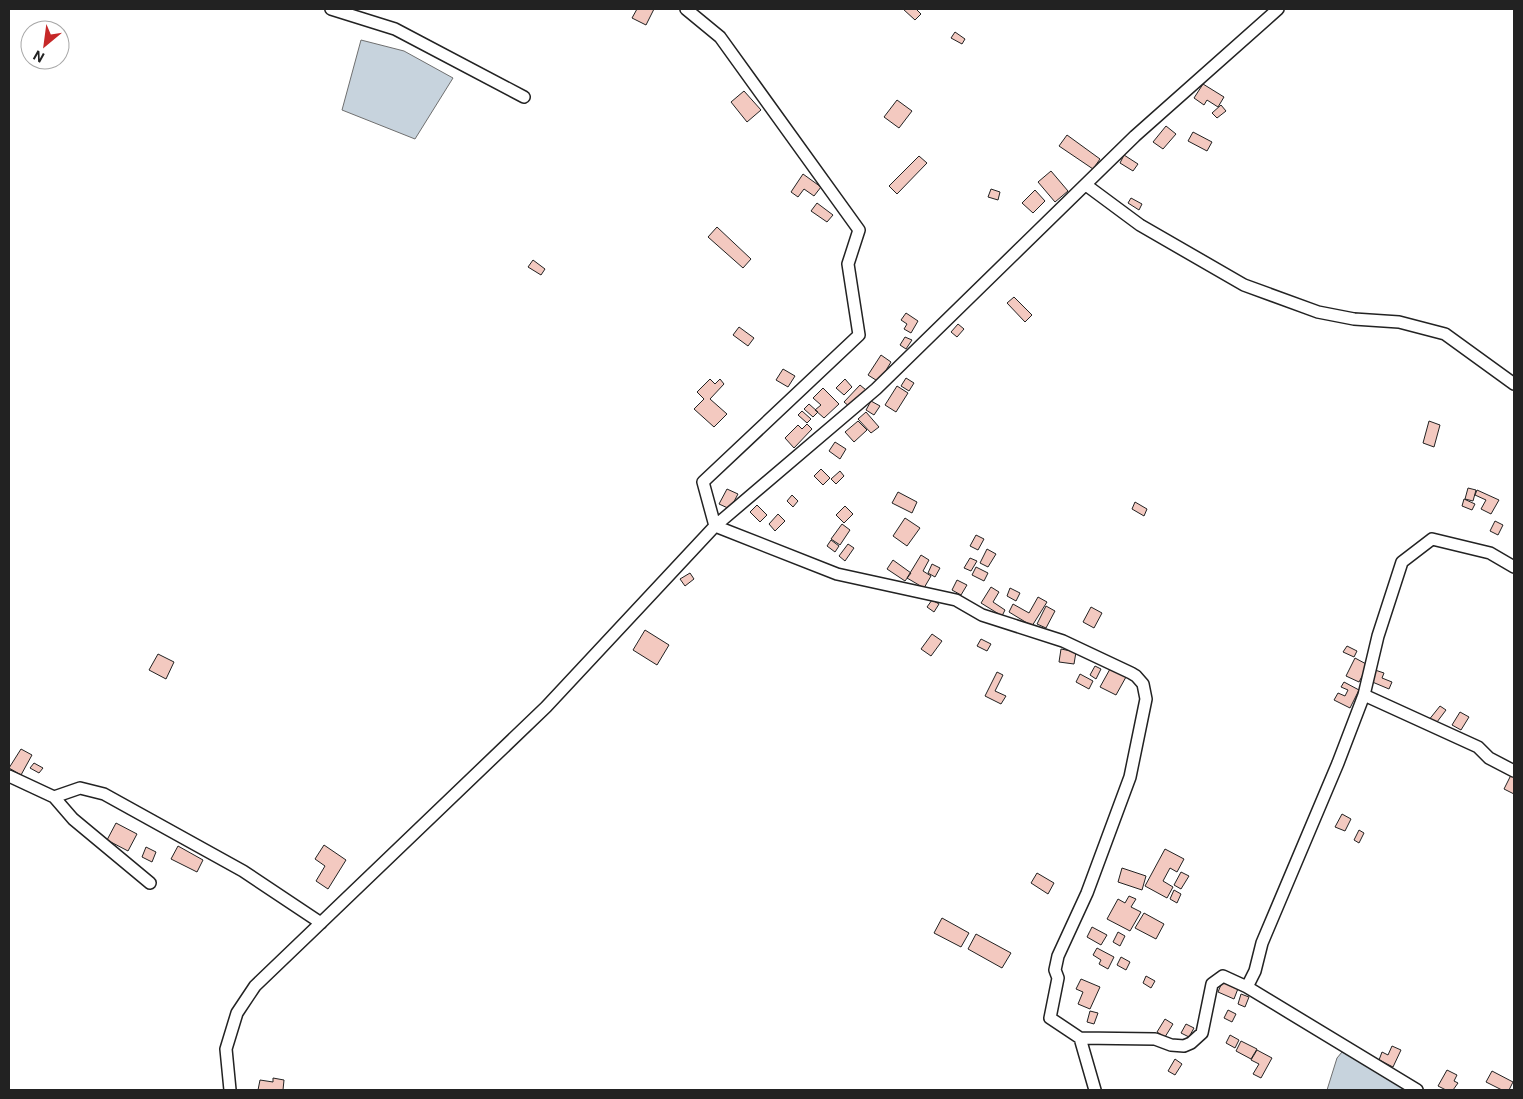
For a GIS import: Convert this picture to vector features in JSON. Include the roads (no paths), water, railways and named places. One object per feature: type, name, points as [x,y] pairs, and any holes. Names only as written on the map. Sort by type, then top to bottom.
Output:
[{"type":"street","points":[[331,9],[395,29],[524,97]]},
{"type":"street","points":[[686,9],[720,37],[859,230],[848,264],[859,335],[703,482],[715,526]]},
{"type":"street","points":[[230,1090],[226,1049],[237,1013],[255,986],[546,707],[715,526],[876,389],[1135,136],[1278,9]]},
{"type":"street","points":[[1086,185],[1140,225],[1244,285],[1318,312],[1354,319],[1399,322],[1445,334],[1514,384]]},
{"type":"street","points":[[715,526],[838,574],[956,600],[982,615],[1062,641],[1118,666],[1139,679],[1144,688],[1146,699],[1130,777],[1087,893],[1058,956],[1055,970],[1058,978],[1050,1018],[1080,1038],[1155,1039],[1184,1046],[1191,1043],[1202,1032],[1212,984],[1223,976],[1247,987],[1417,1090]]},
{"type":"street","points":[[1247,987],[1255,971],[1262,943],[1338,763],[1364,694],[1378,636],[1402,562],[1432,539],[1490,553],[1514,568]]},
{"type":"street","points":[[1364,694],[1478,747],[1490,758],[1514,771]]},
{"type":"street","points":[[9,776],[54,797],[73,819],[150,883]]},
{"type":"street","points":[[54,797],[80,788],[104,794],[243,871],[321,923]]},
{"type":"street","points":[[1080,1038],[1095,1090]]}]
